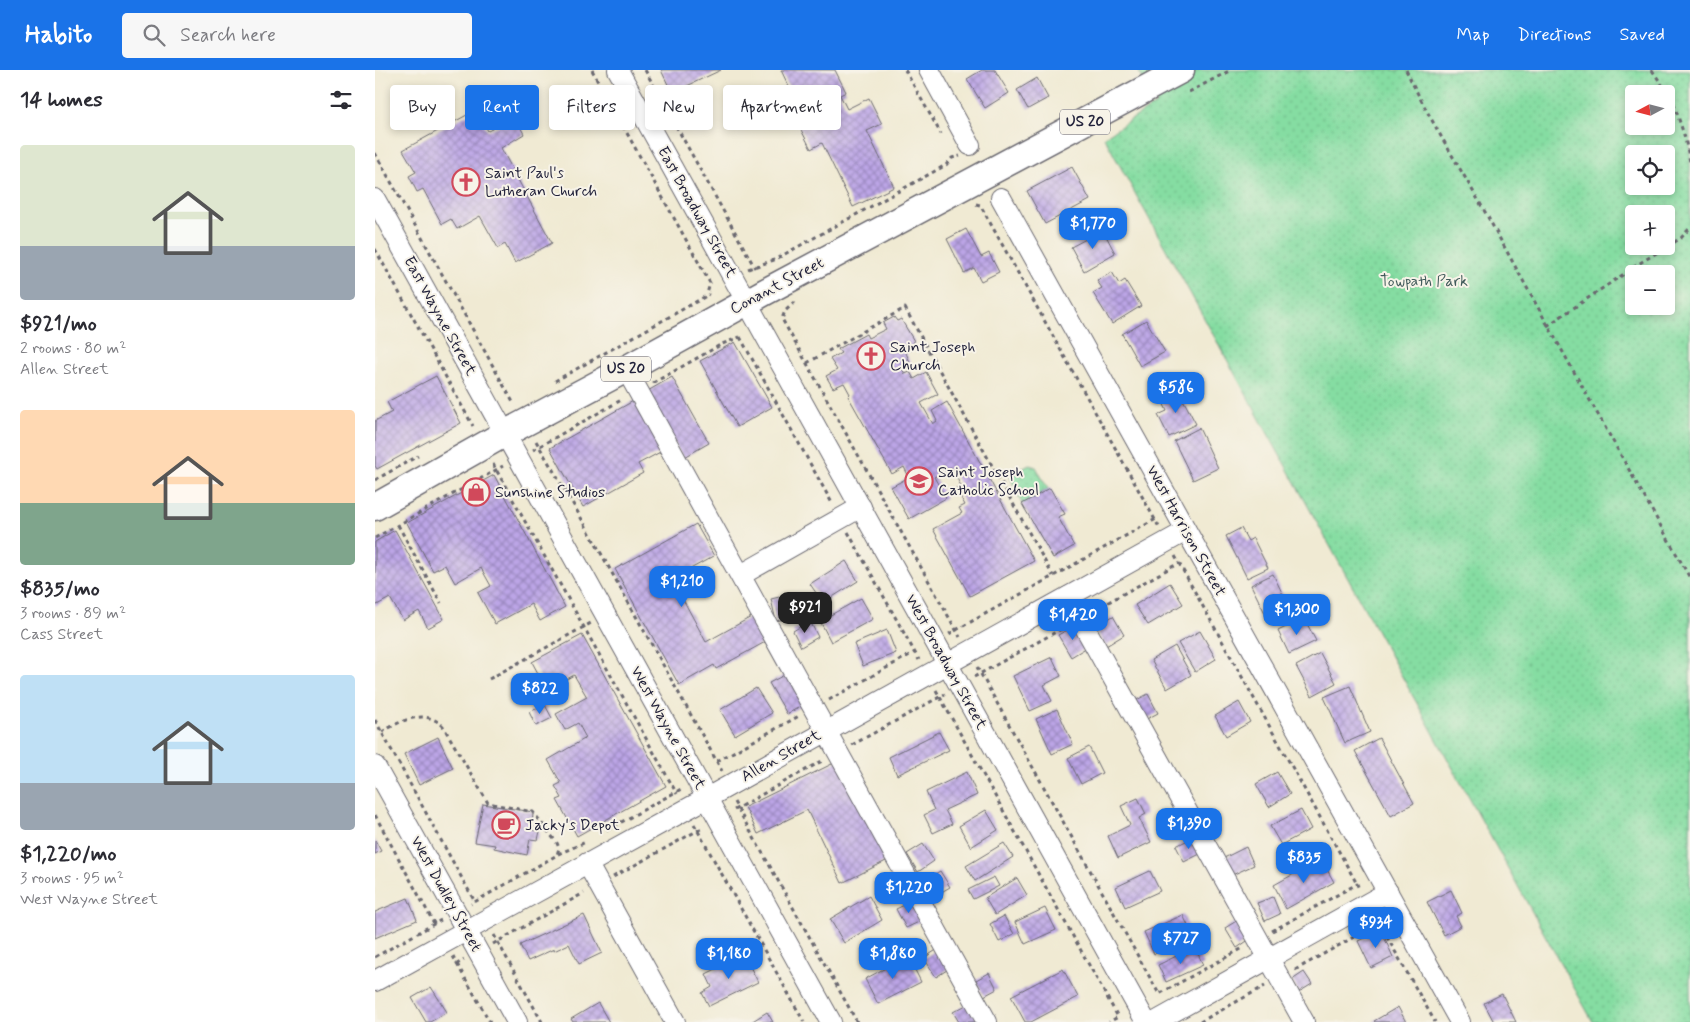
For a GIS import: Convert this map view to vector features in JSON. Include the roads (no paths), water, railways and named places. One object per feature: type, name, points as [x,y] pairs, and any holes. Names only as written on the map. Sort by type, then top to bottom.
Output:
[{"type":"main road","name":"Conant Street","points":[[375,507],[499,424],[632,380],[737,308],[1181,70]]},
{"type":"street","name":"East Broadway Street","points":[[618,70],[732,275],[737,308]]},
{"type":"street","points":[[929,70],[960,153]]},
{"type":"street","name":"West Harrison Street","points":[[1001,198],[1460,1022]]},
{"type":"street","name":"East Wayne Street","points":[[375,199],[499,424]]},
{"type":"street","name":"West Broadway Street","points":[[737,308],[761,327],[1146,1022]]},
{"type":"street","points":[[632,380],[987,1022]]},
{"type":"street","name":"West Wayne Street","points":[[499,424],[831,1022]]},
{"type":"street","points":[[741,575],[861,507]]},
{"type":"street","name":"Allen Street","points":[[375,981],[686,810],[702,790],[724,777],[827,730],[1186,531]]},
{"type":"street","points":[[1068,597],[1304,1022]]},
{"type":"street","name":"West Dudley Street","points":[[375,766],[517,1022]]},
{"type":"street","points":[[587,863],[675,1022]]},
{"type":"street","points":[[1155,1022],[1388,892]]},
{"type":"place","name":"Saint Paul's Lutheran Church","points":[[466,182]]},
{"type":"place","name":"Saint Joseph Church","points":[[871,356]]},
{"type":"place","name":"Saint Joseph Catholic School","points":[[919,481]]},
{"type":"place","name":"Sunshine Studios","points":[[476,492]]},
{"type":"place","name":"Jacky's Depot","points":[[506,825]]},
{"type":"park label","name":"Towpath Park","points":[[1424,281]]}]
